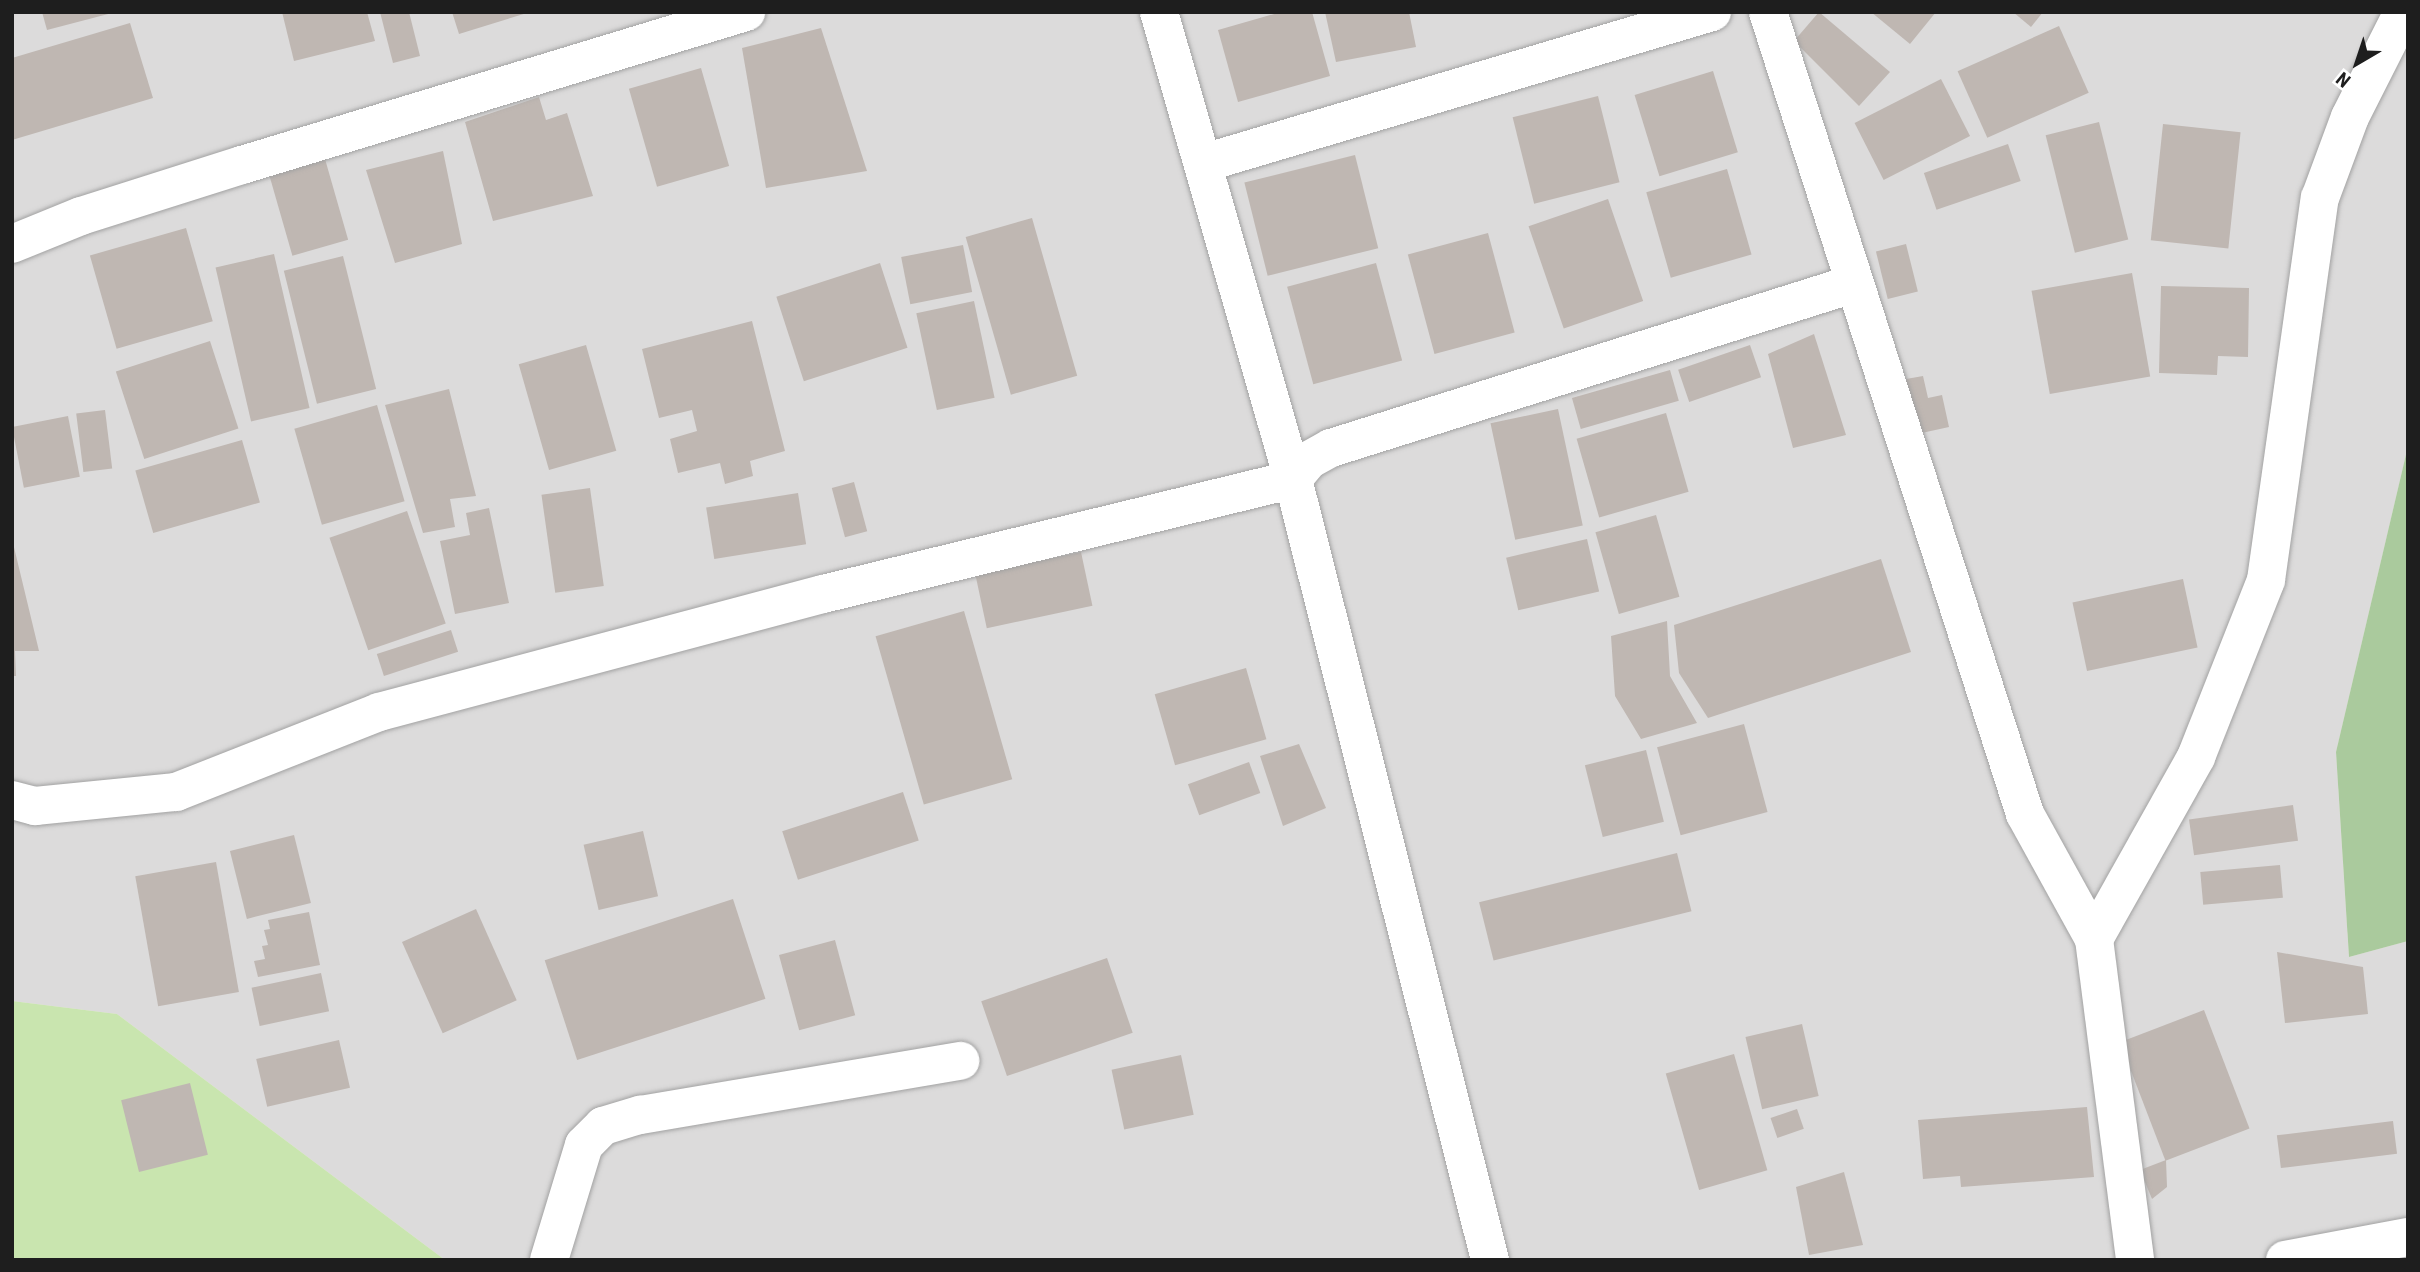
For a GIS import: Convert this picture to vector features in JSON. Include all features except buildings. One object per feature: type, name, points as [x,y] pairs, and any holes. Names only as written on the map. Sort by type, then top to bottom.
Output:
[{"type":"street","points":[[12,244],[81,216],[242,165],[746,12]]},
{"type":"street","points":[[1159,12],[1293,479],[1490,1260]]},
{"type":"street","points":[[1204,163],[1712,12]]},
{"type":"street","points":[[1768,12],[2025,814],[2094,939],[2135,1260]]},
{"type":"street","points":[[2094,939],[2196,757],[2266,580],[2320,198],[2350,117],[2403,12]]},
{"type":"street","points":[[12,800],[35,806],[176,792],[379,712],[823,594],[1293,479],[1309,460],[1331,448],[1853,284]]},
{"type":"street","points":[[549,1260],[584,1145],[603,1126],[640,1115],[960,1060]]},
{"type":"street","points":[[2285,1260],[2388,1246]]},
{"type":"shaded area","points":[[12,12],[2408,12],[2408,446],[2336,752],[2349,957],[2408,941],[2408,1260],[445,1260],[117,1014],[12,1001]]},
{"type":"green space","points":[[2408,446],[2408,941],[2349,957],[2336,752]]},
{"type":"green space","points":[[12,1001],[117,1014],[445,1260],[12,1260]]}]
